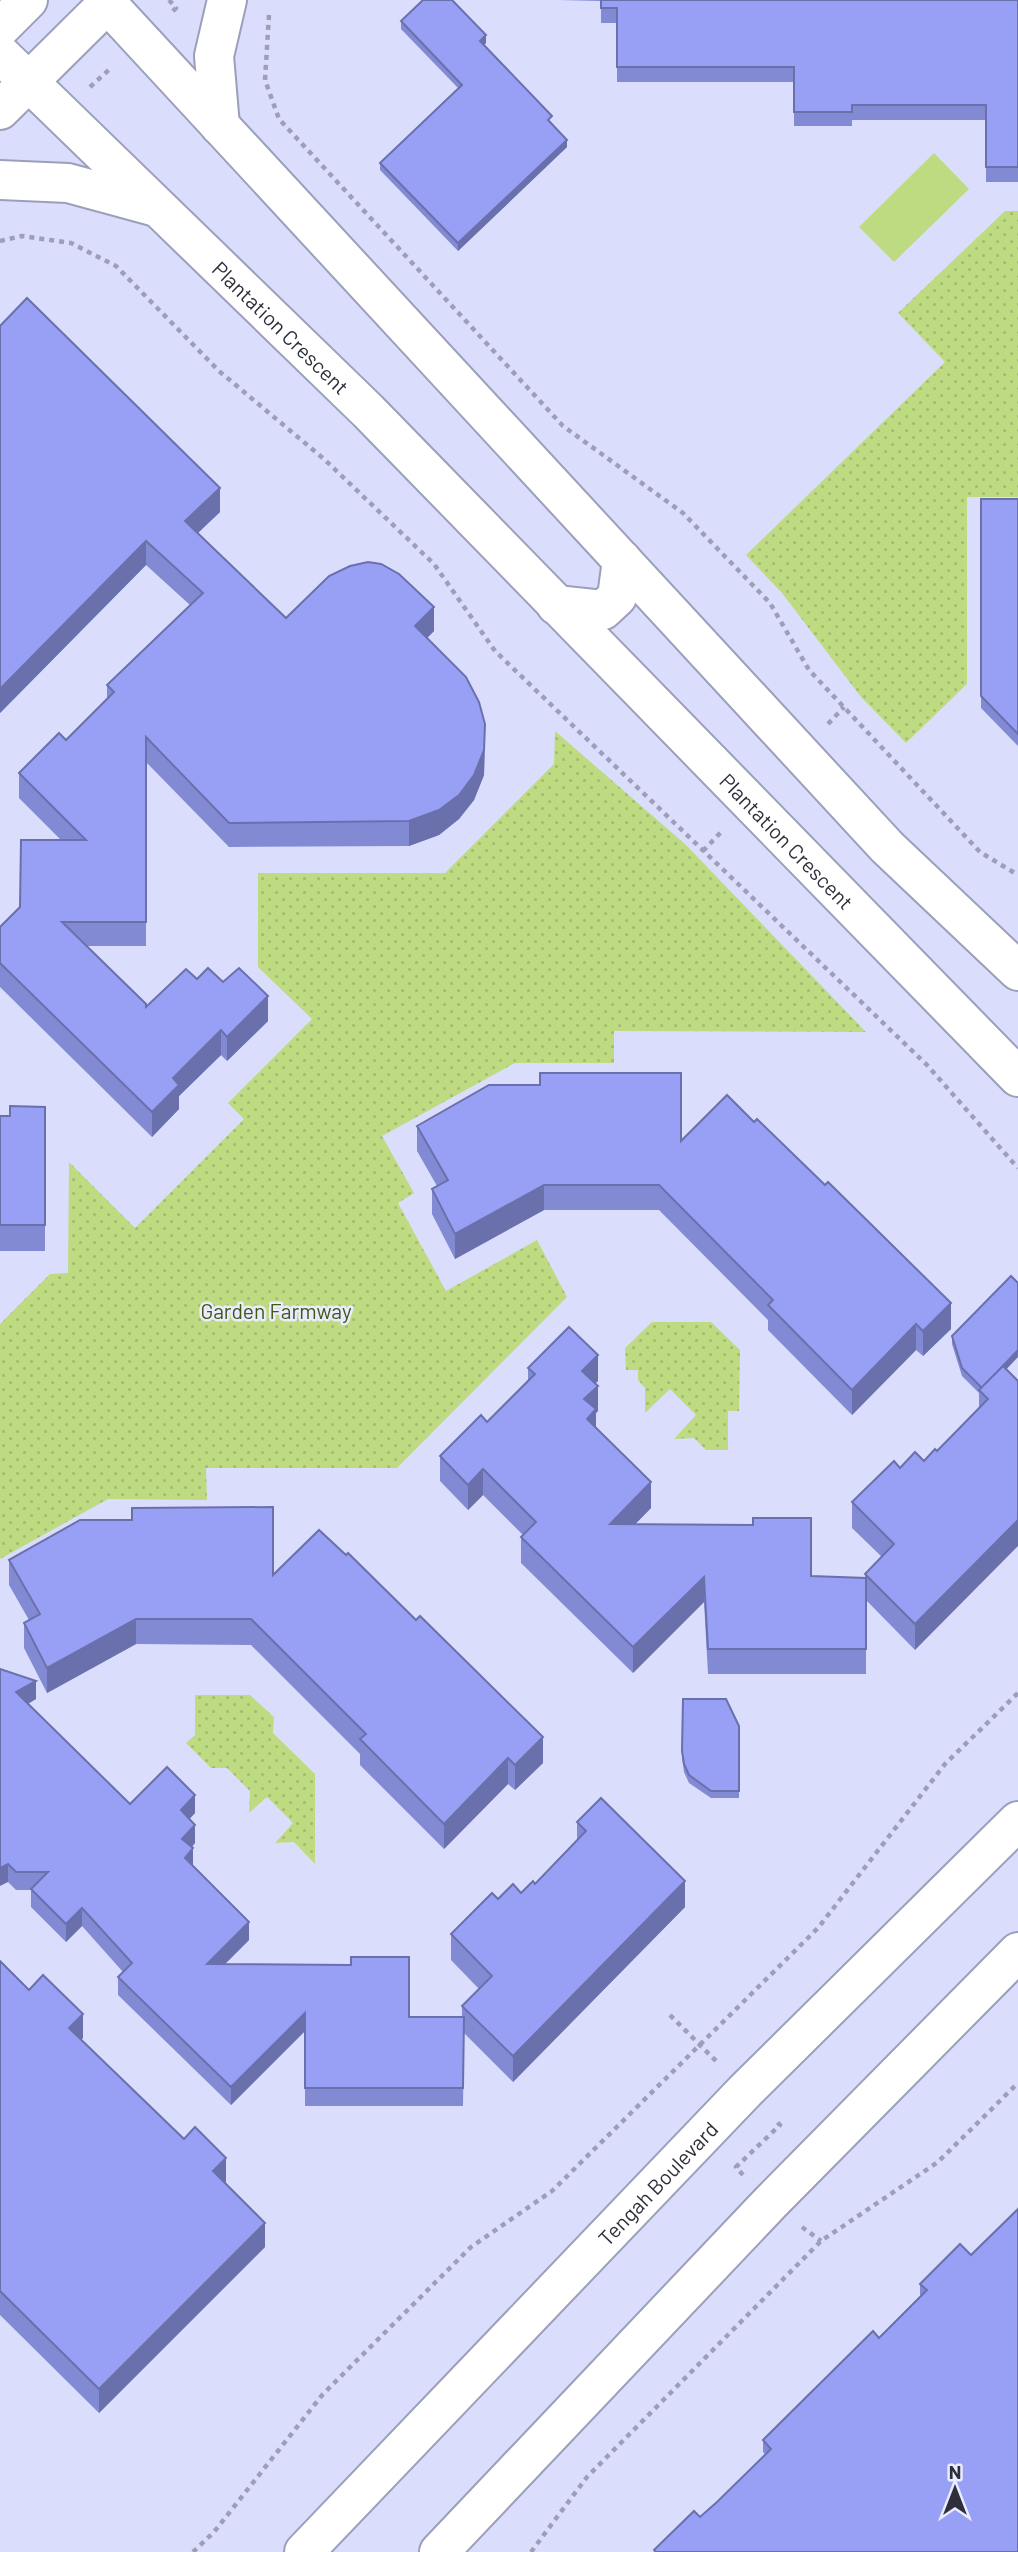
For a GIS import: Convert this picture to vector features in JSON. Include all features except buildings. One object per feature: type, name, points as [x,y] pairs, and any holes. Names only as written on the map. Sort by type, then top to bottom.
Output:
[{"type":"street","points":[[0,28],[28,0]]},
{"type":"street","points":[[220,126],[214,56],[227,0]]},
{"type":"street","points":[[0,110],[107,1],[887,846],[1018,971]]},
{"type":"street","name":"Plantation Crescent","points":[[0,54],[368,411],[1018,1077]]},
{"type":"street","points":[[0,180],[68,183],[158,207]]},
{"type":"street","points":[[556,605],[603,610],[617,597],[622,560]]},
{"type":"street","name":"Tengah Boulevard","points":[[304,2552],[746,2090],[1018,1821]]},
{"type":"street","points":[[439,2552],[770,2203],[1018,1952]]},
{"type":"path","points":[[269,12],[265,80],[279,119],[563,426],[683,513],[770,603],[809,670],[980,852],[1018,875]]},
{"type":"path","points":[[0,241],[22,236],[71,243],[116,266],[219,371],[324,459],[435,564],[495,652],[927,1065],[1018,1168]]},
{"type":"path","points":[[193,2552],[214,2532],[323,2394],[471,2247],[552,2191],[818,1928],[945,1764],[1018,1693]]},
{"type":"path","points":[[670,2015],[780,2126],[736,2167],[770,2203],[821,2241]]},
{"type":"path","points":[[531,2552],[587,2477],[821,2241],[938,2162],[1018,2083]]},
{"type":"green space","points":[[934,153],[969,189],[894,262],[859,227]]},
{"type":"green space","points":[[1005,211],[1018,211],[1018,497],[967,497],[967,684],[906,743],[861,697],[782,593],[746,555],[945,362],[898,313]]},
{"type":"green space","name":"Garden Farmway","points":[[555,731],[685,844],[866,1032],[614,1031],[614,1063],[515,1063],[382,1136],[414,1193],[398,1203],[446,1291],[537,1240],[567,1297],[397,1468],[206,1468],[207,1500],[108,1499],[0,1559],[0,1324],[50,1274],[68,1273],[69,1162],[135,1228],[244,1119],[228,1103],[312,1019],[258,967],[258,873],[445,873],[554,764]]},
{"type":"green space","points":[[652,1322],[711,1322],[740,1350],[739,1411],[728,1411],[728,1450],[706,1450],[694,1438],[674,1439],[696,1415],[670,1389],[645,1413],[645,1388],[638,1380],[638,1370],[626,1370],[625,1348]]},
{"type":"green space","points":[[195,1695],[250,1695],[274,1717],[273,1733],[315,1774],[315,1864],[294,1842],[275,1843],[293,1823],[267,1797],[249,1813],[250,1791],[227,1768],[211,1768],[186,1743],[195,1735]]}]
